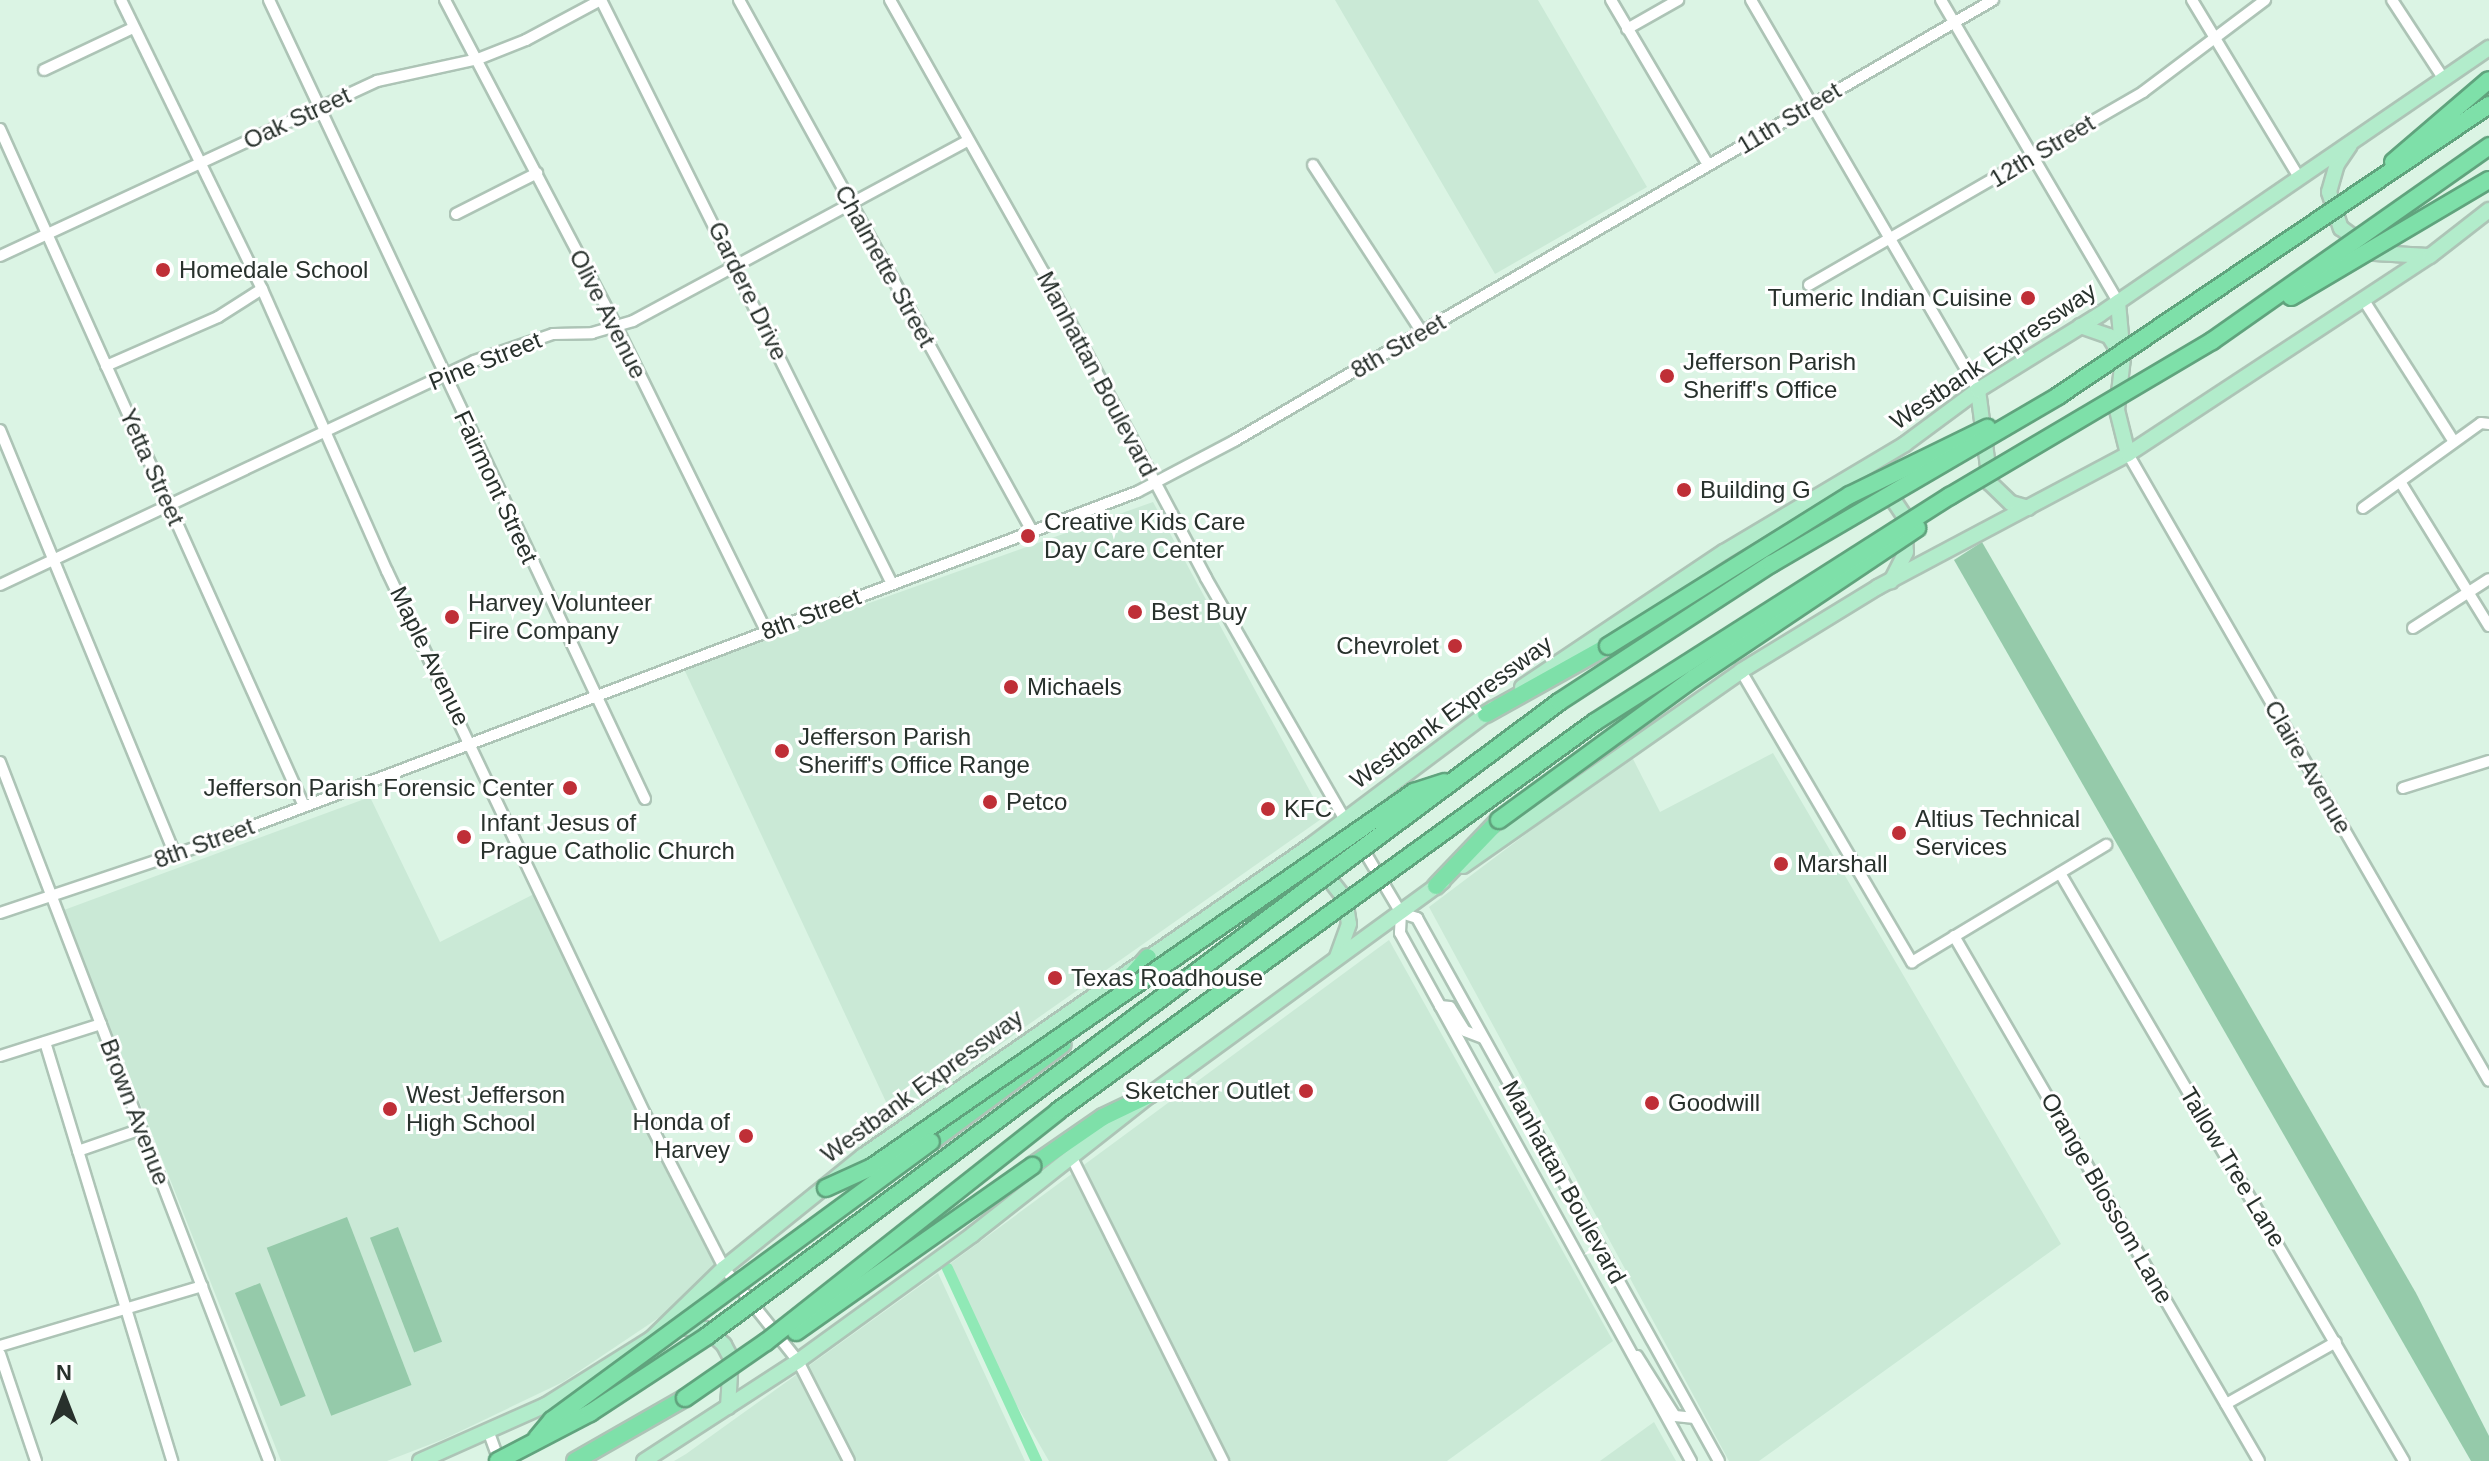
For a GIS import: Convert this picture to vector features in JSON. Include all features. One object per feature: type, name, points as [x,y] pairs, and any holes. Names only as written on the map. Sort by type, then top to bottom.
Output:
[{"type":"highway","points":[[2325,221],[2489,80]]},
{"type":"highway","points":[[498,1461],[531,1445],[707,1336],[1559,702],[1771,564],[2058,396],[2325,221],[2489,105]]},
{"type":"highway","points":[[2212,341],[2489,146]]},
{"type":"highway","points":[[685,1398],[766,1342],[1058,1111],[1595,722],[1950,496],[2489,180]]},
{"type":"highway","points":[[1486,714],[1608,646],[1850,495],[1915,459],[2058,396]]},
{"type":"highway","points":[[1436,886],[1499,820],[1694,678],[1933,517],[1950,496]]},
{"type":"highway","points":[[826,1188],[872,1167],[1414,792],[1457,778]]},
{"type":"highway","points":[[531,1445],[552,1420],[1090,1023],[1148,957]]},
{"type":"highway","points":[[575,1461],[737,1372],[1151,1094]]},
{"type":"main road","name":"Westbank Expressway","points":[[420,1461],[489,1433],[607,1370],[662,1328],[724,1268],[911,1121],[1281,866],[1486,714],[1724,552],[1905,444],[1978,390],[2118,302],[2489,48]]},
{"type":"main road","points":[[2361,133],[2334,173],[2329,201],[2335,218],[2365,250],[2394,257],[2430,256]]},
{"type":"main road","points":[[1151,1094],[1436,886],[1741,671],[1891,581],[2128,454],[2430,256],[2489,210]]},
{"type":"main road","points":[[2118,302],[2123,358],[2117,410],[2119,434],[2128,454]]},
{"type":"main road","points":[[2080,326],[2109,336],[2123,358]]},
{"type":"main road","points":[[1978,390],[1990,483],[2011,503],[2028,508]]},
{"type":"main road","points":[[1837,485],[1866,484],[1893,495],[1907,537],[1906,552],[1891,581]]},
{"type":"main road","points":[[1281,866],[1319,875],[1342,893],[1350,919],[1337,957]]},
{"type":"main road","points":[[644,1461],[798,1361],[1068,1150]]},
{"type":"main road","points":[[662,1328],[707,1329],[724,1345],[731,1358],[728,1407]]},
{"type":"street","name":"Maple Avenue","points":[[121,0],[262,289],[324,432],[645,1114],[724,1268],[798,1361],[849,1461]]},
{"type":"street","name":"Fairmont Street","points":[[269,0],[593,696],[645,799]]},
{"type":"street","name":"Olive Avenue","points":[[445,0],[616,326],[766,631]]},
{"type":"street","name":"Oak Street","points":[[0,256],[377,81],[478,59],[526,40],[601,0]]},
{"type":"street","name":"Gardere Drive","points":[[601,0],[892,584]]},
{"type":"street","name":"Chalmette Street","points":[[739,0],[1032,531]]},
{"type":"street","name":"Manhattan Boulevard","points":[[890,0],[1155,483],[1401,913],[1400,933],[1691,1461]]},
{"type":"street","points":[[1611,0],[1707,163]]},
{"type":"street","points":[[1627,29],[1678,0]]},
{"type":"street","points":[[1751,0],[1978,390]]},
{"type":"street","points":[[1941,0],[2118,302]]},
{"type":"street","name":"11th Street","points":[[1586,239],[1707,163],[1993,0]]},
{"type":"street","points":[[2192,0],[2298,176]]},
{"type":"street","name":"12th Street","points":[[1809,285],[2143,92],[2265,0]]},
{"type":"street","points":[[2392,0],[2443,78]]},
{"type":"street","points":[[44,70],[133,28]]},
{"type":"street","name":"Yetta Street","points":[[0,129],[304,806]]},
{"type":"street","name":"Pine Street","points":[[0,585],[171,508],[444,376],[553,334],[616,326],[967,141]]},
{"type":"street","points":[[1313,165],[1422,332]]},
{"type":"street","points":[[456,214],[537,173]]},
{"type":"street","name":"8th Street","points":[[0,913],[53,898],[304,806],[1155,483],[1586,239]]},
{"type":"street","points":[[106,366],[218,317],[262,289]]},
{"type":"street","points":[[2363,299],[2454,442]]},
{"type":"street","points":[[2363,508],[2481,423],[2488,424]]},
{"type":"street","points":[[0,430],[174,853]]},
{"type":"street","name":"Claire Avenue","points":[[2128,454],[2489,1081]]},
{"type":"street","points":[[2401,483],[2489,626]]},
{"type":"street","points":[[2413,628],[2489,579]]},
{"type":"street","points":[[1741,671],[1912,962],[2106,845]]},
{"type":"street","points":[[2403,788],[2489,761]]},
{"type":"street","name":"Brown Avenue","points":[[1,767],[269,1461]]},
{"type":"street","name":"Tallow Tree Lane","points":[[2060,873],[2404,1461]]},
{"type":"street","name":"Manhattan Boulevard","points":[[1401,913],[1417,918],[1719,1461]]},
{"type":"street","name":"Orange Blossom Lane","points":[[1954,936],[2259,1461]]},
{"type":"street","points":[[1440,1006],[1450,1007],[1465,1031],[1483,1038]]},
{"type":"street","points":[[0,1056],[101,1024]]},
{"type":"street","points":[[45,1042],[172,1461]]},
{"type":"street","points":[[78,1151],[141,1129]]},
{"type":"street","points":[[1068,1150],[1223,1461]]},
{"type":"street","points":[[0,1346],[202,1286]]},
{"type":"street","points":[[2226,1404],[2336,1342]]},
{"type":"street","points":[[1631,1353],[1647,1367],[1675,1416],[1695,1418]]},
{"type":"street","points":[[0,1354],[36,1461]]},
{"type":"street","points":[[489,1433],[498,1461]]},
{"type":"shaded area","points":[[1335,0],[1538,0],[1647,187],[1495,274]]},
{"type":"shaded area","points":[[1153,502],[1324,817],[894,1119],[684,669]]},
{"type":"shaded area","points":[[1773,753],[2061,1244],[1759,1461],[1729,1461],[1429,907],[1631,755],[1660,812]]},
{"type":"shaded area","name":"West Jefferson High School","points":[[370,797],[440,942],[534,894],[721,1276],[563,1382],[444,1439],[387,1461],[281,1461],[64,910]]},
{"type":"shaded area","points":[[1389,940],[1613,1341],[1447,1461],[1049,1461],[983,1347],[947,1266]]},
{"type":"shaded area","points":[[938,1273],[1025,1461],[674,1461],[686,1454]]},
{"type":"shaded area","points":[[1654,1422],[1676,1461],[1600,1461]]},
{"type":"green space","points":[[1982,542],[2416,1293],[2489,1436],[2489,1461],[2471,1461],[1954,560]]},
{"type":"green space","points":[[347,1217],[412,1385],[331,1416],[267,1248]]},
{"type":"green space","points":[[398,1227],[442,1342],[414,1353],[370,1238]]},
{"type":"green space","points":[[260,1283],[306,1396],[281,1406],[235,1293]]},
{"type":"waterway","points":[[947,1268],[1036,1461]]},
{"type":"place","name":"Homedale School","points":[[163,270]]},
{"type":"place","name":"Tumeric Indian Cuisine","points":[[2028,298]]},
{"type":"place","name":"Jefferson Parish Sheriff's Office","points":[[1667,376]]},
{"type":"place","name":"Building G","points":[[1684,490]]},
{"type":"place","name":"Creative Kids Care Day Care Center","points":[[1028,536]]},
{"type":"place","name":"Best Buy","points":[[1135,612]]},
{"type":"place","name":"Harvey Volunteer Fire Company","points":[[452,617]]},
{"type":"place","name":"Chevrolet","points":[[1455,646]]},
{"type":"place","name":"Michaels","points":[[1011,687]]},
{"type":"place","name":"Jefferson Parish Sheriff's Office Range","points":[[782,751]]},
{"type":"place","name":"Jefferson Parish Forensic Center","points":[[570,788]]},
{"type":"place","name":"Petco","points":[[990,802]]},
{"type":"place","name":"KFC","points":[[1268,809]]},
{"type":"place","name":"Altius Technical Services","points":[[1899,833]]},
{"type":"place","name":"Infant Jesus of Prague Catholic Church","points":[[464,837]]},
{"type":"place","name":"Marshall","points":[[1781,864]]},
{"type":"place","name":"Texas Roadhouse","points":[[1055,978]]},
{"type":"place","name":"Sketcher Outlet","points":[[1306,1091]]},
{"type":"place","name":"Goodwill","points":[[1652,1103]]},
{"type":"place","name":"West Jefferson High School","points":[[390,1109]]},
{"type":"place","name":"Honda of Harvey","points":[[746,1136]]}]
